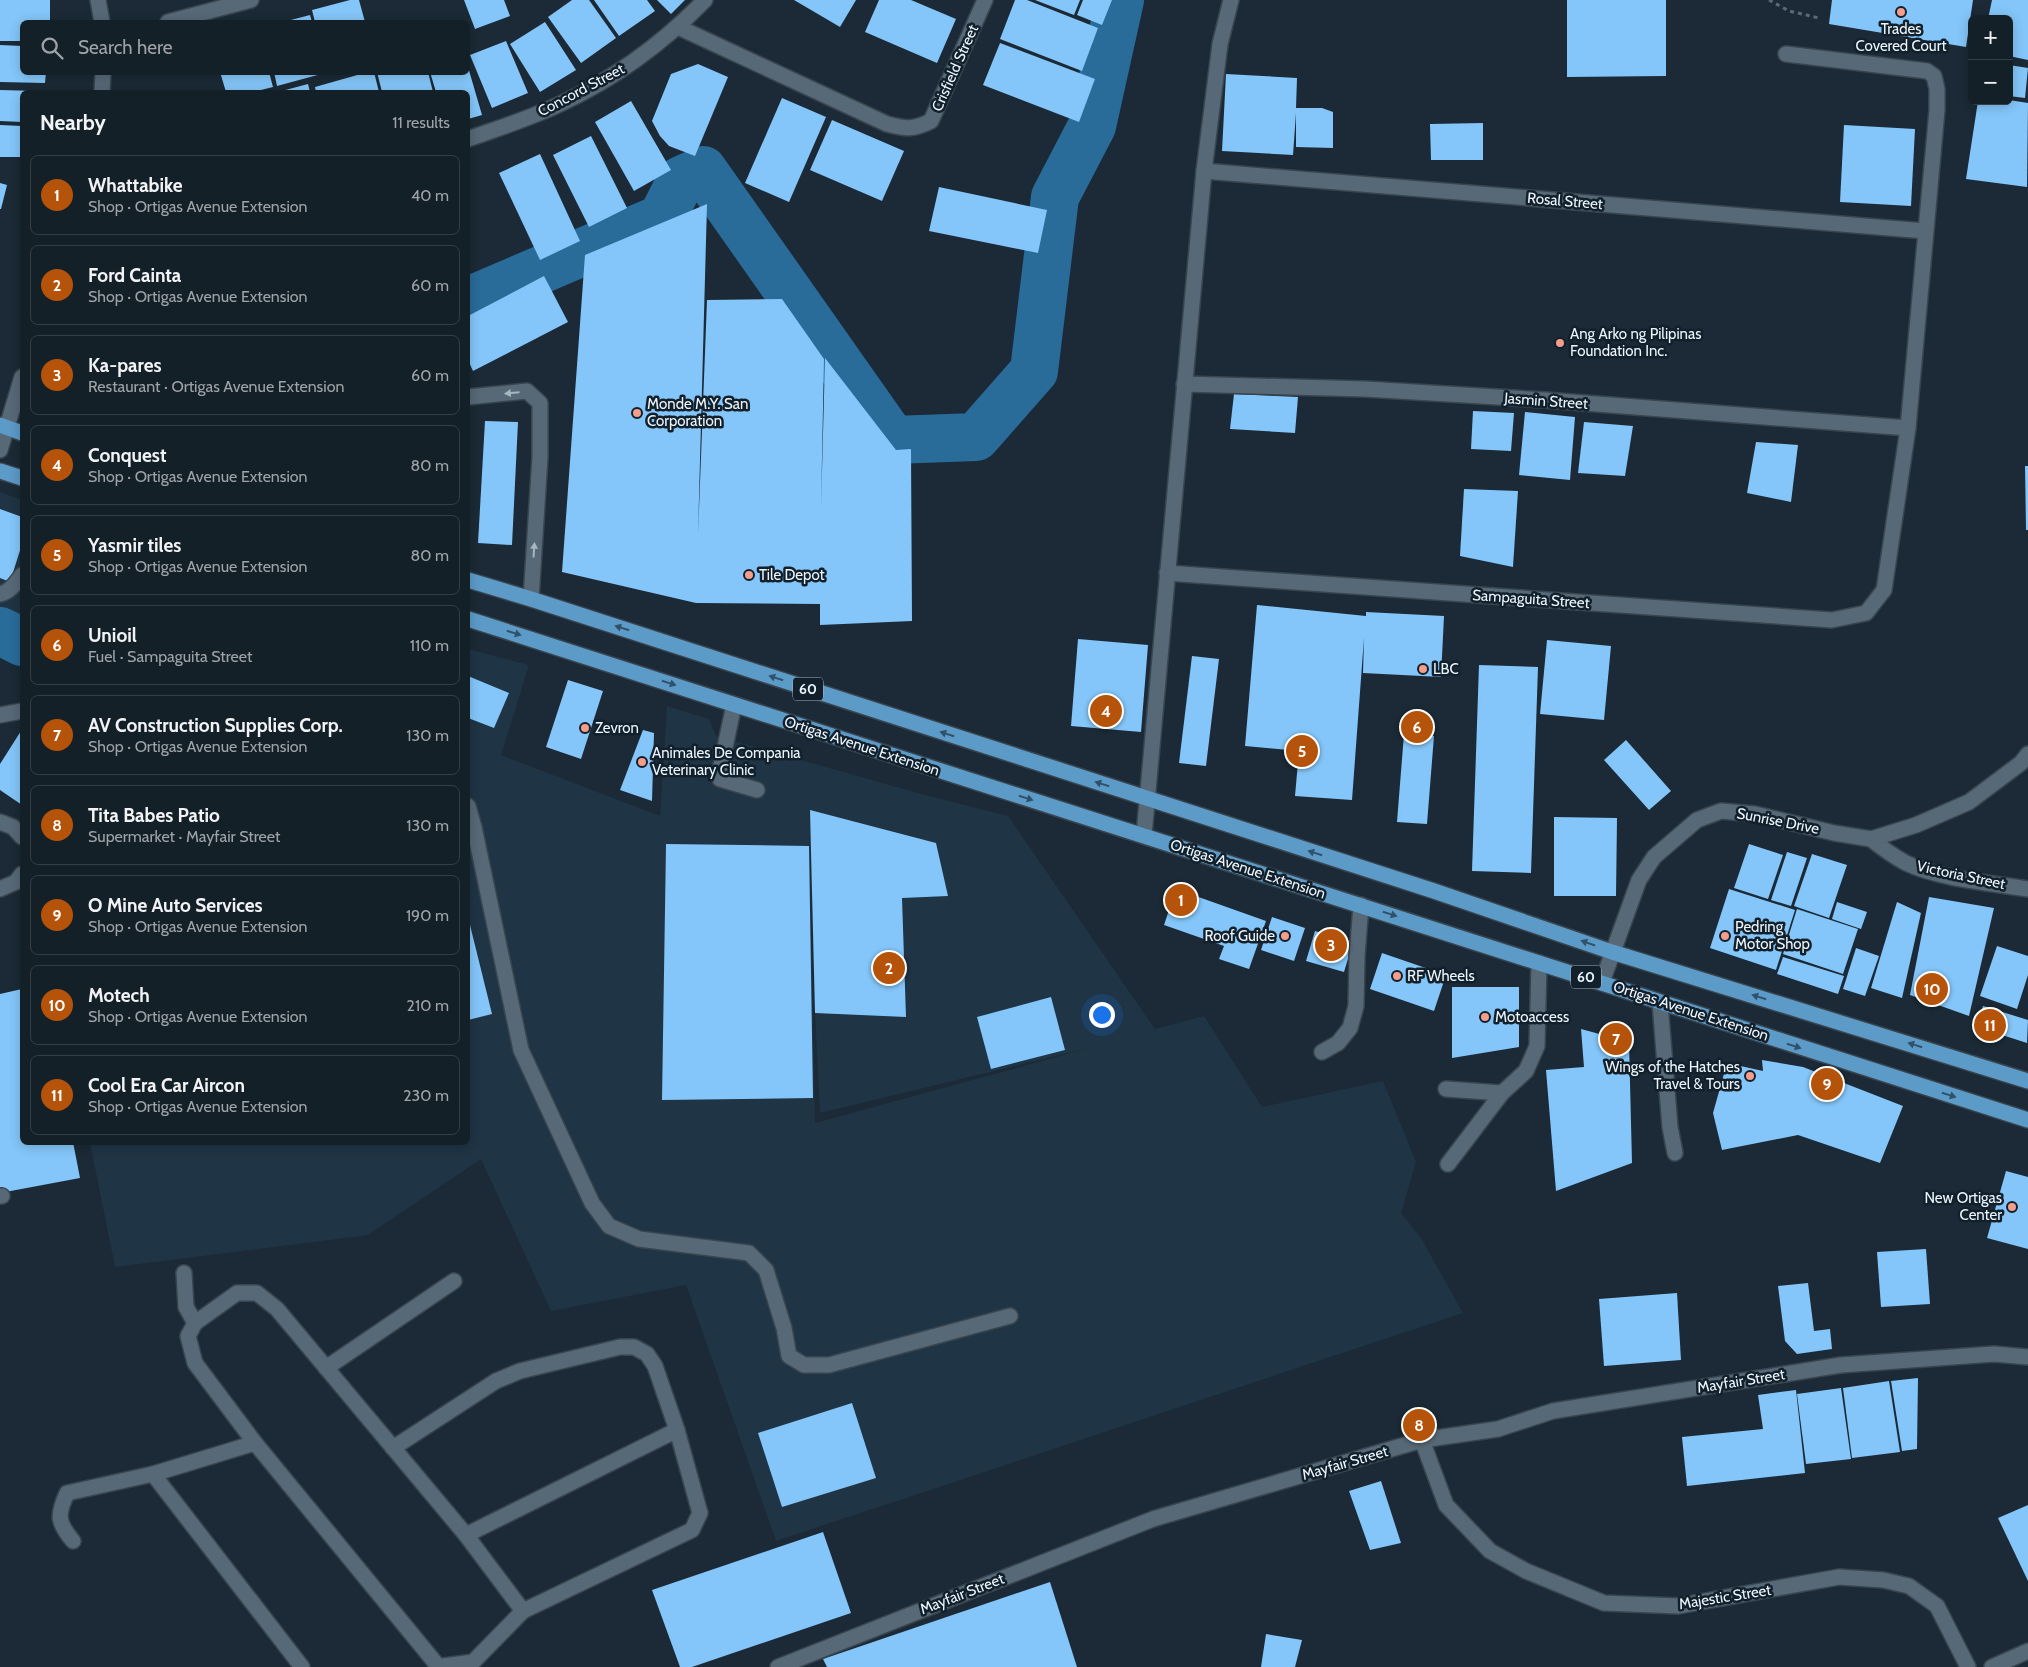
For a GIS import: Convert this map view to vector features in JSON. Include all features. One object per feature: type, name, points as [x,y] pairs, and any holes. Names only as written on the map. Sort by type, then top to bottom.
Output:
[{"type":"main road","points":[[4,427],[20,432]]},
{"type":"main road","points":[[0,472],[20,477]]},
{"type":"main road","name":"60","points":[[470,581],[531,598],[1148,800],[1434,891],[1612,952],[2028,1080]]},
{"type":"main road","name":"Ortigas Avenue Extension","points":[[470,620],[2028,1120]]},
{"type":"street","points":[[98,0],[102,20]]},
{"type":"street","points":[[175,20],[250,0]]},
{"type":"street","name":"Concord Street","points":[[470,138],[561,104],[617,73],[678,27],[705,0]]},
{"type":"street","name":"Crisfield Street","points":[[678,27],[887,124],[915,129],[931,121],[985,0]]},
{"type":"street","points":[[1144,835],[1204,171],[1220,44],[1231,0]]},
{"type":"street","points":[[1786,54],[1927,71],[1934,76],[1937,89],[1935,138],[1908,428]]},
{"type":"street","points":[[102,90],[103,75]]},
{"type":"street","name":"Rosal Street","points":[[1204,171],[1925,232]]},
{"type":"street","points":[[0,450],[4,427],[20,383]]},
{"type":"street","name":"Jasmin Street","points":[[1184,384],[1365,389],[1545,400],[1908,428]]},
{"type":"street","points":[[470,397],[527,392],[540,403],[540,457],[531,598]]},
{"type":"street","name":"Sampaguita Street","points":[[1167,573],[1832,620],[1866,613],[1884,590],[1908,428]]},
{"type":"street","points":[[0,594],[10,589],[20,577]]},
{"type":"street","points":[[734,705],[719,775],[720,780],[757,790]]},
{"type":"street","points":[[0,715],[20,711]]},
{"type":"street","name":"Sunrise Drive","points":[[1602,982],[1639,880],[1654,857],[1697,820],[1721,811],[1755,814],[1870,839],[1916,825],[1970,802],[2021,763],[2028,754]]},
{"type":"street","points":[[470,813],[521,1050],[592,1203],[609,1226],[639,1239],[749,1253],[766,1270],[784,1328],[789,1356],[804,1365],[829,1365],[1010,1316]]},
{"type":"street","points":[[0,822],[13,827],[20,833]]},
{"type":"street","name":"Victoria Street","points":[[1870,839],[1908,864],[1941,874],[2028,889]]},
{"type":"street","points":[[0,889],[16,882],[20,877]]},
{"type":"street","points":[[1322,1052],[1338,1043],[1350,1028],[1356,1006],[1361,905]]},
{"type":"street","points":[[1448,1164],[1502,1093],[1526,1071],[1537,1046],[1539,962]]},
{"type":"street","points":[[1660,1003],[1670,1127],[1675,1153]]},
{"type":"street","points":[[1446,1089],[1502,1093]]},
{"type":"street","points":[[184,1273],[186,1307],[195,1323]]},
{"type":"street","points":[[326,1368],[454,1281]]},
{"type":"street","points":[[394,1448],[496,1382],[520,1372],[620,1347],[634,1347],[646,1354],[656,1366],[677,1430],[700,1513],[692,1530],[523,1611],[475,1664],[437,1667],[255,1443],[195,1363],[188,1336],[195,1323],[237,1293],[257,1293],[277,1309],[466,1534],[523,1611]]},
{"type":"street","name":"Mayfair Street","points":[[778,1667],[1154,1519],[1422,1440],[1498,1429],[1553,1411],[1841,1365],[1994,1354],[2028,1357]]},
{"type":"street","points":[[466,1534],[677,1430]]},
{"type":"street","name":"Majestic Street","points":[[1422,1440],[1446,1505],[1490,1551],[1526,1571],[1604,1603],[1678,1606],[1839,1577],[1883,1580],[1909,1586],[1937,1606],[1968,1667]]},
{"type":"street","points":[[73,1541],[62,1528],[59,1509],[67,1493],[153,1474],[255,1443]]},
{"type":"street","points":[[153,1474],[302,1667]]},
{"type":"street","points":[[1992,1667],[2028,1651]]},
{"type":"path","points":[[1770,0],[1789,11],[1819,18]]},
{"type":"shaded area","points":[[0,492],[20,499],[20,635],[0,624]]},
{"type":"shaded area","points":[[470,650],[529,665],[501,755],[660,816],[667,706],[709,719],[716,736],[925,795],[1008,816],[1155,1029],[1204,1016],[1262,1107],[1383,1081],[1416,1162],[1401,1213],[1421,1238],[1463,1313],[776,1541],[686,1285],[551,1311],[481,1159],[368,1235],[115,1267],[90,1145],[470,1145]],"holes":[[[809,807],[820,1113],[1089,1048],[815,1123]]]},
{"type":"building","points":[[0,0],[50,0],[50,20],[20,20],[20,41],[0,41]]},
{"type":"building","points":[[350,0],[359,0],[364,20],[314,20],[312,10]]},
{"type":"building","points":[[464,0],[504,0],[510,16],[475,29]]},
{"type":"building","points":[[572,0],[589,0],[616,38],[581,63],[548,17]]},
{"type":"building","points":[[594,0],[647,0],[655,11],[619,36]]},
{"type":"building","points":[[657,0],[685,0],[671,14]]},
{"type":"building","points":[[794,0],[856,0],[840,27]]},
{"type":"building","points":[[879,0],[911,0],[956,19],[937,63],[865,32]]},
{"type":"building","points":[[1015,0],[1027,0],[1098,28],[1082,71],[1000,39]]},
{"type":"building","points":[[1035,0],[1080,0],[1074,15]]},
{"type":"building","points":[[1083,0],[1112,0],[1102,25],[1077,15]]},
{"type":"building","points":[[1567,0],[1666,0],[1666,76],[1567,77]]},
{"type":"building","name":"Trades Covered Court","points":[[1832,0],[1973,0],[1971,15],[1968,15],[1966,47],[1829,24]]},
{"type":"building","points":[[1992,0],[2028,0],[2028,60],[2013,57],[2013,15],[1989,15]]},
{"type":"building","points":[[310,15],[311,20],[291,20]]},
{"type":"building","points":[[545,22],[576,70],[540,92],[510,44]]},
{"type":"building","points":[[506,41],[528,93],[492,108],[470,55]]},
{"type":"building","points":[[1000,43],[1095,79],[1079,122],[983,85]]},
{"type":"building","points":[[0,45],[20,46],[20,75],[46,75],[45,83],[0,82]]},
{"type":"building","points":[[698,64],[728,77],[695,156],[669,146],[660,136],[652,121],[671,74]]},
{"type":"building","points":[[2013,66],[2028,68],[2025,98],[2013,96]]},
{"type":"building","points":[[470,74],[482,115],[470,118],[470,90],[435,90],[431,75]]},
{"type":"building","points":[[1226,74],[1297,78],[1296,108],[1322,108],[1333,112],[1333,148],[1296,147],[1296,113],[1293,155],[1222,151]]},
{"type":"building","points":[[221,75],[270,75],[273,87],[261,90],[225,90]]},
{"type":"building","points":[[275,75],[318,75],[277,86]]},
{"type":"building","points":[[357,75],[375,75],[378,90],[316,90],[315,87]]},
{"type":"building","points":[[378,75],[429,75],[432,90],[382,90]]},
{"type":"building","points":[[308,84],[310,90],[286,90]]},
{"type":"building","points":[[0,90],[20,91],[20,122],[0,121]]},
{"type":"building","points":[[782,98],[826,117],[789,202],[745,183]]},
{"type":"building","points":[[631,101],[671,170],[634,191],[595,122]]},
{"type":"building","points":[[2013,101],[2028,103],[2027,187],[1966,179],[1977,105],[2013,105]]},
{"type":"building","points":[[832,120],[904,151],[882,201],[810,170]]},
{"type":"building","points":[[1483,123],[1483,160],[1431,160],[1430,124]]},
{"type":"building","points":[[0,125],[20,126],[20,157],[0,157]]},
{"type":"building","points":[[1844,125],[1915,129],[1911,206],[1840,202]]},
{"type":"building","points":[[591,136],[627,208],[589,227],[553,155]]},
{"type":"building","points":[[540,154],[580,241],[540,260],[499,173]]},
{"type":"building","points":[[0,183],[7,185],[1,209],[0,209]]},
{"type":"building","points":[[939,187],[1047,210],[1038,253],[929,231]]},
{"type":"building","points":[[707,204],[698,535],[707,300],[782,299],[824,359],[821,509],[825,358],[896,450],[911,449],[912,621],[820,625],[820,604],[696,603],[562,572],[585,255]]},
{"type":"building","points":[[544,276],[568,322],[473,371],[470,364],[470,315]]},
{"type":"building","points":[[1234,394],[1298,397],[1295,433],[1230,429]]},
{"type":"building","points":[[1473,411],[1514,413],[1511,451],[1471,449]]},
{"type":"building","points":[[1525,412],[1575,417],[1570,480],[1519,475]]},
{"type":"building","points":[[485,421],[518,422],[512,545],[478,543]]},
{"type":"building","points":[[1584,422],[1633,426],[1625,476],[1578,473]]},
{"type":"building","points":[[1756,442],[1798,445],[1791,502],[1747,493]]},
{"type":"building","points":[[2025,466],[2028,466],[2028,530],[2026,530]]},
{"type":"building","points":[[1464,489],[1518,491],[1513,567],[1460,556]]},
{"type":"building","points":[[0,509],[20,516],[20,550],[10,582],[0,578]]},
{"type":"building","points":[[1257,605],[1366,616],[1366,612],[1444,616],[1441,677],[1363,673],[1364,638],[1352,800],[1295,796],[1299,751],[1245,746]]},
{"type":"building","points":[[1078,639],[1148,645],[1141,732],[1071,726]]},
{"type":"building","points":[[1547,640],[1611,646],[1604,720],[1540,714]]},
{"type":"building","points":[[1192,656],[1219,659],[1206,766],[1179,763]]},
{"type":"building","points":[[1479,665],[1538,667],[1531,873],[1472,871]]},
{"type":"building","points":[[470,677],[509,693],[494,728],[470,719]]},
{"type":"building","points":[[568,680],[603,691],[581,759],[546,747]]},
{"type":"building","name":"Animales De Compania Veterinary Clinic","points":[[643,730],[654,733],[652,801],[620,790]]},
{"type":"building","points":[[20,733],[20,804],[0,790],[0,764]]},
{"type":"building","points":[[1404,734],[1434,736],[1427,824],[1397,822]]},
{"type":"building","points":[[1626,740],[1671,791],[1649,810],[1604,760]]},
{"type":"building","points":[[810,810],[936,843],[948,896],[902,898],[906,1017],[815,1013]]},
{"type":"building","points":[[1554,817],[1617,818],[1616,896],[1554,896]]},
{"type":"building","points":[[666,844],[809,846],[813,1098],[662,1100]]},
{"type":"building","points":[[1749,844],[1783,855],[1768,899],[1734,888]]},
{"type":"building","points":[[1787,852],[1807,858],[1791,906],[1771,900]]},
{"type":"building","points":[[1812,854],[1847,865],[1829,918],[1794,906]]},
{"type":"building","points":[[1176,889],[1266,921],[1249,969],[1219,959],[1224,946],[1164,925]]},
{"type":"building","points":[[1729,889],[1795,910],[1776,970],[1710,948]]},
{"type":"building","points":[[1929,897],[1994,908],[1969,1016],[1910,995]]},
{"type":"building","points":[[1837,902],[1867,912],[1861,929],[1832,919]]},
{"type":"building","points":[[1897,902],[1921,913],[1902,998],[1871,988]]},
{"type":"building","points":[[1797,909],[1858,929],[1843,974],[1783,954]]},
{"type":"building","points":[[1272,917],[1305,928],[1294,961],[1261,950]]},
{"type":"building","points":[[470,925],[492,1014],[470,1020]]},
{"type":"building","points":[[1315,931],[1353,942],[1344,972],[1306,961]]},
{"type":"building","points":[[1997,946],[2028,956],[2028,975],[2017,1009],[1980,996]]},
{"type":"building","points":[[1856,948],[1879,956],[1865,996],[1843,989]]},
{"type":"building","points":[[1382,953],[1446,975],[1434,1011],[1370,989]]},
{"type":"building","points":[[1783,957],[1844,976],[1838,994],[1777,974]]},
{"type":"building","name":"Motoaccess","points":[[1452,987],[1519,987],[1519,1047],[1452,1058]]},
{"type":"building","points":[[20,989],[20,1145],[74,1145],[80,1178],[0,1193],[0,994]]},
{"type":"building","points":[[1051,997],[1065,1050],[991,1069],[977,1017]]},
{"type":"building","points":[[1983,1006],[2028,1020],[2027,1043],[1977,1027]]},
{"type":"building","points":[[1581,1029],[1629,1042],[1632,1163],[1556,1191],[1546,1070],[1584,1067]]},
{"type":"building","points":[[1762,1060],[1803,1067],[1903,1106],[1880,1163],[1798,1135],[1722,1150],[1713,1113],[1727,1063],[1763,1071]]},
{"type":"building","name":"New Ortigas Center","points":[[2006,1171],[2028,1177],[2028,1249],[1987,1238]]},
{"type":"building","points":[[1926,1249],[1930,1304],[1881,1307],[1877,1252]]},
{"type":"building","points":[[1808,1283],[1814,1331],[1830,1329],[1832,1349],[1797,1354],[1785,1341],[1778,1286]]},
{"type":"building","points":[[1677,1293],[1681,1360],[1604,1366],[1599,1299]]},
{"type":"building","points":[[1918,1378],[1917,1449],[1902,1451],[1891,1381]]},
{"type":"building","points":[[1889,1381],[1900,1452],[1852,1458],[1843,1388]]},
{"type":"building","points":[[1841,1388],[1851,1459],[1806,1464],[1797,1394]]},
{"type":"building","points":[[1796,1390],[1805,1473],[1687,1486],[1682,1437],[1763,1429],[1758,1395]]},
{"type":"building","points":[[852,1403],[876,1478],[782,1507],[758,1433]]},
{"type":"building","points":[[1381,1481],[1401,1543],[1370,1550],[1349,1491]]},
{"type":"building","points":[[2028,1505],[2028,1581],[1998,1518]]},
{"type":"building","points":[[823,1532],[851,1613],[692,1667],[680,1667],[652,1590]]},
{"type":"building","points":[[1050,1582],[1077,1667],[827,1667],[823,1659]]},
{"type":"building","points":[[1266,1634],[1302,1640],[1295,1667],[1261,1667]]},
{"type":"waterway","points":[[470,300],[662,218],[681,180],[703,170],[893,440],[976,437],[1034,371],[1055,197],[1092,126],[1120,0]]},
{"type":"waterway","points":[[0,631],[20,641]]},
{"type":"place","name":"Trades Covered Court","points":[[1901,12]]},
{"type":"place","name":"Ang Arko ng Pilipinas Foundation Inc.","points":[[1560,343]]},
{"type":"place","name":"Monde M.Y. San Corporation","points":[[637,413]]},
{"type":"place","name":"Tile Depot","points":[[749,575]]},
{"type":"place","name":"LBC","points":[[1423,669]]},
{"type":"place","name":"Conquest","points":[[1106,711]]},
{"type":"place","name":"Unioil","points":[[1417,727]]},
{"type":"place","name":"Zevron","points":[[585,728]]},
{"type":"place","name":"Yasmir tiles","points":[[1302,751]]},
{"type":"place","name":"Animales De Compania Veterinary Clinic","points":[[642,762]]},
{"type":"place","name":"Whattabike","points":[[1181,900]]},
{"type":"place","name":"Roof Guide","points":[[1285,936]]},
{"type":"place","name":"Pedring Motor Shop","points":[[1725,936]]},
{"type":"place","name":"Ka-pares","points":[[1331,945]]},
{"type":"place","name":"Ford Cainta","points":[[889,968]]},
{"type":"place","name":"RF Wheels","points":[[1397,976]]},
{"type":"place","name":"Motech","points":[[1932,989]]},
{"type":"place","name":"Motoaccess","points":[[1485,1017]]},
{"type":"place","name":"Cool Era Car Aircon","points":[[1990,1025]]},
{"type":"place","name":"AV Construction Supplies Corp.","points":[[1616,1039]]},
{"type":"place","name":"Wings of the Hatches Travel & Tours","points":[[1750,1076]]},
{"type":"place","name":"O Mine Auto Services","points":[[1827,1084]]},
{"type":"place","name":"New Ortigas Center","points":[[2012,1207]]},
{"type":"place","name":"Tita Babes Patio","points":[[1419,1425]]}]
